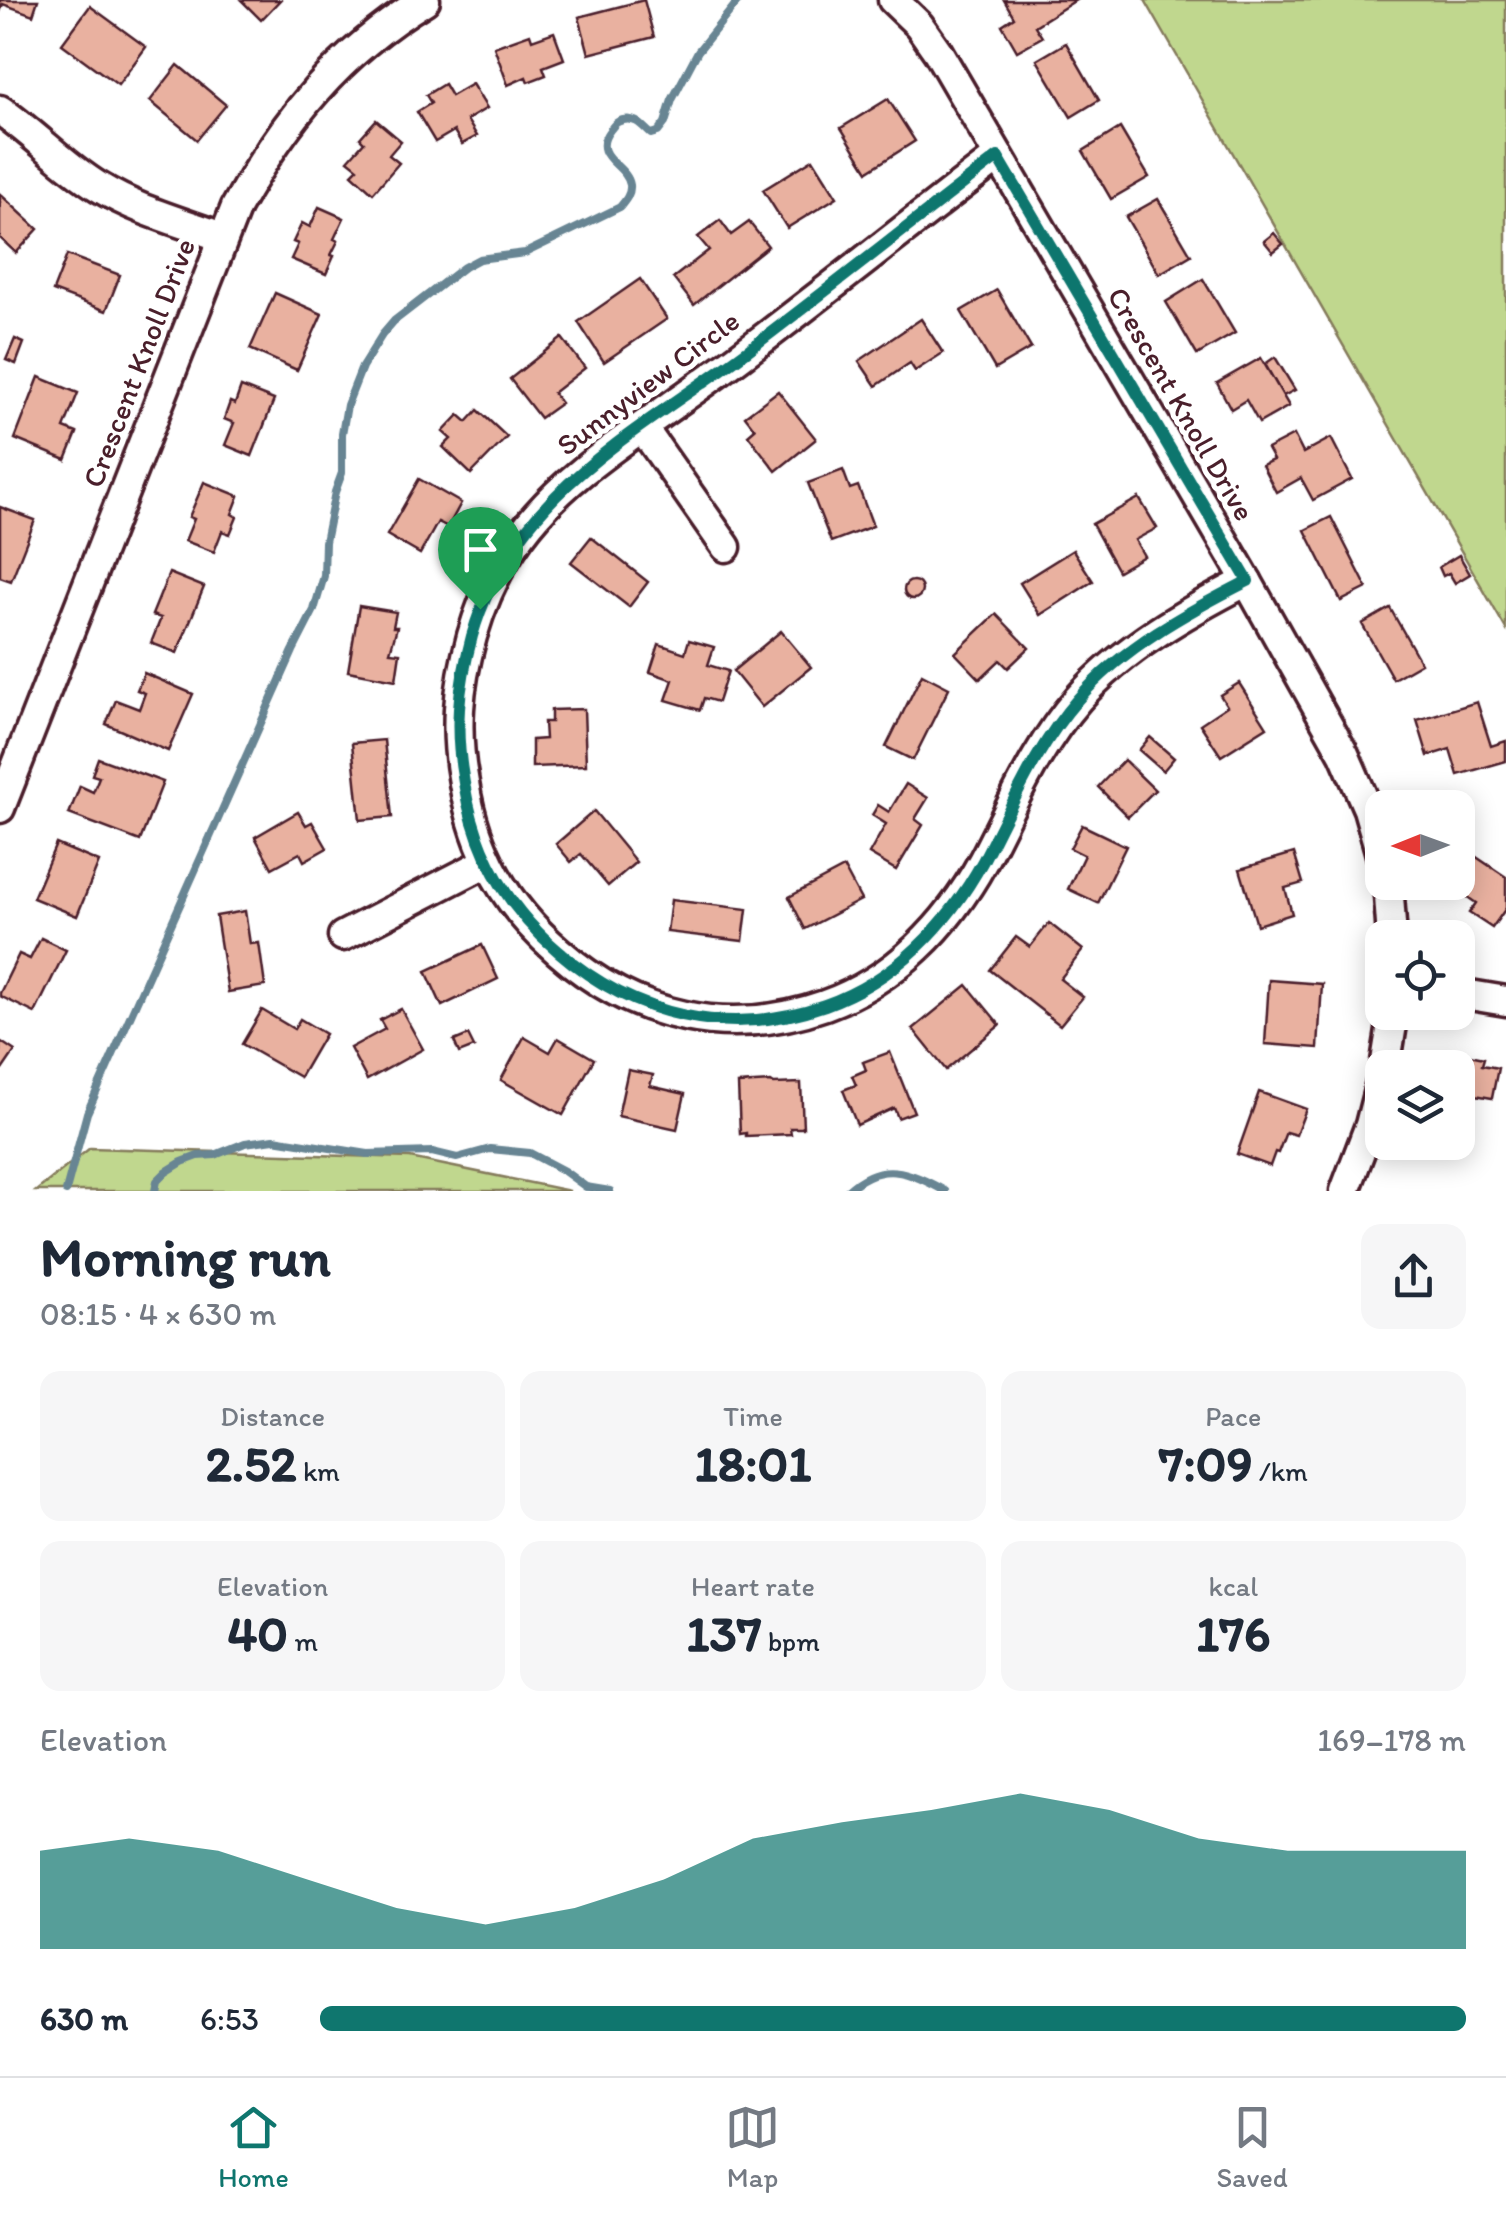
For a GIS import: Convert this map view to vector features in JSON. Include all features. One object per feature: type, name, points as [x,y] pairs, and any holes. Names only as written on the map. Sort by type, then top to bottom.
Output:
[{"type":"street","name":"Crescent Knoll Drive","points":[[0,808],[222,237],[254,173],[298,110],[364,42],[425,0]]},
{"type":"street","name":"Crescent Knoll Drive","points":[[893,0],[920,24],[938,52],[1248,581],[1344,754],[1365,802]]},
{"type":"street","points":[[0,110],[97,186],[124,201],[222,237]]},
{"type":"street","name":"Sunnyview Circle","points":[[998,157],[561,489],[514,542],[480,609],[458,696],[458,735],[468,805],[478,841],[507,896],[550,945],[578,968],[602,985],[648,1007],[681,1016],[747,1020],[802,1012],[830,1003],[883,977],[933,932],[982,863],[1040,751],[1078,698],[1124,657],[1189,612],[1248,581]]},
{"type":"street","points":[[642,428],[726,548]]},
{"type":"street","points":[[343,936],[487,862]]},
{"type":"street","points":[[1475,996],[1506,1001]]},
{"type":"street","points":[[1346,1191],[1365,1139]]},
{"type":"green space","points":[[1145,0],[1506,0],[1506,629]]},
{"type":"green space","points":[[90,1148],[410,1158],[570,1191],[36,1191]]},
{"type":"building","points":[[0,0],[38,0],[33,15],[3,4],[0,12]]},
{"type":"building","points":[[241,0],[280,0],[261,20]]},
{"type":"building","points":[[644,0],[654,37],[589,54],[579,17]]},
{"type":"building","points":[[1004,0],[1076,0],[1035,26],[1042,37],[1017,51],[1002,25],[1014,17]]},
{"type":"building","points":[[90,6],[146,47],[118,85],[62,44]]},
{"type":"building","points":[[554,32],[564,59],[543,67],[546,75],[528,82],[526,77],[508,85],[494,47],[530,34],[532,40]]},
{"type":"building","points":[[1066,43],[1099,100],[1071,117],[1037,60]]},
{"type":"building","points":[[178,65],[226,105],[197,140],[150,101]]},
{"type":"building","points":[[444,84],[451,96],[472,84],[487,108],[467,120],[477,136],[462,144],[454,131],[435,142],[417,112],[431,103],[426,95]]},
{"type":"building","points":[[888,99],[915,141],[868,171],[841,128]]},
{"type":"building","points":[[376,120],[401,141],[389,155],[399,163],[373,193],[352,174],[358,168],[348,160]]},
{"type":"building","points":[[1120,128],[1149,177],[1111,199],[1083,151]]},
{"type":"building","points":[[813,159],[837,197],[787,228],[763,190]]},
{"type":"building","points":[[0,194],[38,229],[16,253],[0,238]]},
{"type":"building","points":[[1158,199],[1191,255],[1159,274],[1126,217]]},
{"type":"building","points":[[319,207],[344,218],[334,239],[338,241],[326,274],[291,259],[298,244],[293,242],[302,223],[310,227]]},
{"type":"building","points":[[720,220],[731,235],[749,222],[768,246],[694,305],[673,278],[709,250],[698,237]]},
{"type":"building","points":[[1274,233],[1283,244],[1273,252],[1264,241]]},
{"type":"building","points":[[67,255],[120,275],[106,311],[53,291]]},
{"type":"building","points":[[640,279],[667,319],[604,362],[578,322]]},
{"type":"building","points":[[1203,279],[1235,333],[1197,355],[1166,302]]},
{"type":"building","points":[[997,290],[1031,348],[995,369],[961,311]]},
{"type":"building","points":[[275,293],[322,314],[297,370],[250,349]]},
{"type":"building","points":[[921,319],[943,353],[915,371],[910,363],[876,386],[859,361]]},
{"type":"building","points":[[562,338],[585,368],[553,393],[561,403],[540,418],[510,379]]},
{"type":"building","points":[[15,339],[24,343],[16,364],[6,360]]},
{"type":"building","points":[[1275,357],[1295,390],[1283,396],[1265,364]]},
{"type":"building","points":[[1261,358],[1289,406],[1259,423],[1246,400],[1231,409],[1217,383]]},
{"type":"building","points":[[39,377],[78,393],[64,428],[77,433],[66,460],[15,439]]},
{"type":"building","points":[[241,387],[274,400],[252,456],[225,445],[234,423],[224,419]]},
{"type":"building","points":[[778,391],[816,439],[776,471],[748,435],[755,429],[745,416]]},
{"type":"building","points":[[478,410],[507,437],[471,474],[443,447],[451,439],[443,432],[459,415],[467,422]]},
{"type":"building","points":[[1294,435],[1303,453],[1331,438],[1352,479],[1313,500],[1301,478],[1276,492],[1262,465],[1273,460],[1267,449]]},
{"type":"building","points":[[843,470],[850,489],[858,486],[873,526],[831,542],[808,483]]},
{"type":"building","points":[[419,479],[461,503],[448,527],[438,522],[420,554],[387,535]]},
{"type":"building","points":[[204,482],[239,496],[230,534],[222,531],[214,552],[185,541],[194,519],[189,517]]},
{"type":"building","points":[[1139,498],[1157,528],[1135,540],[1144,556],[1118,571],[1092,524]]},
{"type":"building","points":[[0,507],[35,520],[11,581],[0,577]]},
{"type":"building","points":[[1331,517],[1367,588],[1341,601],[1305,530]]},
{"type":"building","points":[[591,537],[648,582],[629,607],[571,562]]},
{"type":"building","points":[[1073,550],[1093,581],[1040,615],[1020,583]]},
{"type":"building","points":[[1459,555],[1470,574],[1455,583],[1449,573],[1443,576],[1439,567]]},
{"type":"building","points":[[169,573],[204,587],[177,653],[151,643],[161,618],[152,615]]},
{"type":"building","points":[[913,581],[920,583],[920,597],[913,599],[906,597],[904,590],[906,583]]},
{"type":"building","points":[[359,606],[396,612],[393,627],[397,627],[390,652],[400,653],[396,680],[348,671]]},
{"type":"building","points":[[1390,608],[1421,663],[1393,679],[1362,624]]},
{"type":"building","points":[[996,614],[1029,648],[1008,668],[1000,660],[980,679],[955,653]]},
{"type":"building","points":[[781,631],[811,667],[762,707],[733,671]]},
{"type":"building","points":[[689,640],[714,647],[708,665],[728,671],[718,702],[704,698],[700,710],[666,700],[673,680],[650,672],[659,644],[685,653]]},
{"type":"building","points":[[144,673],[193,694],[168,751],[106,724],[116,700],[139,709],[145,693],[137,690]]},
{"type":"building","points":[[922,674],[949,688],[913,760],[886,747]]},
{"type":"building","points":[[1239,683],[1267,727],[1221,756],[1200,724],[1227,706],[1220,695]]},
{"type":"building","points":[[1477,702],[1491,746],[1506,741],[1506,761],[1458,775],[1450,749],[1428,756],[1417,720]]},
{"type":"building","points":[[584,709],[586,765],[532,767],[532,740],[545,739],[544,722],[551,722],[551,710]]},
{"type":"building","points":[[1150,737],[1174,758],[1163,771],[1139,750]]},
{"type":"building","points":[[384,740],[392,817],[360,820],[352,743]]},
{"type":"building","points":[[98,758],[163,782],[140,841],[69,814],[80,786],[93,792],[99,777],[92,775]]},
{"type":"building","points":[[1124,760],[1155,790],[1128,817],[1098,787]]},
{"type":"building","points":[[906,784],[928,798],[915,819],[923,825],[896,870],[869,854],[886,824],[872,815],[878,805],[889,812]]},
{"type":"building","points":[[594,811],[636,862],[608,886],[581,854],[571,862],[556,844]]},
{"type":"building","points":[[298,812],[306,825],[312,822],[327,848],[304,861],[300,853],[272,868],[255,837]]},
{"type":"building","points":[[1082,825],[1126,846],[1098,903],[1068,889],[1084,855],[1070,848]]},
{"type":"building","points":[[56,844],[99,862],[77,916],[33,898]]},
{"type":"building","points":[[1294,853],[1303,883],[1285,888],[1292,914],[1257,925],[1240,869]]},
{"type":"building","points":[[1475,856],[1506,877],[1506,908],[1492,928],[1469,913],[1476,903],[1472,900],[1475,900]]},
{"type":"building","points":[[844,868],[861,900],[805,929],[789,897]]},
{"type":"building","points":[[671,900],[747,909],[743,941],[667,932]]},
{"type":"building","points":[[245,911],[250,944],[259,943],[265,986],[228,992],[216,916]]},
{"type":"building","points":[[1049,923],[1083,950],[1060,979],[1083,997],[1060,1025],[990,970],[1016,937],[1030,947]]},
{"type":"building","points":[[41,938],[66,950],[35,1013],[0,993],[19,954],[30,959]]},
{"type":"building","points":[[482,945],[498,979],[442,1006],[426,971]]},
{"type":"building","points":[[1269,980],[1322,984],[1318,1048],[1265,1044]]},
{"type":"building","points":[[967,985],[1000,1025],[946,1070],[913,1029]]},
{"type":"building","points":[[401,1009],[423,1049],[367,1080],[350,1048],[385,1029],[380,1020]]},
{"type":"building","points":[[262,1010],[294,1029],[300,1019],[325,1034],[300,1077],[242,1044]]},
{"type":"building","points":[[468,1035],[474,1047],[459,1053],[454,1041]]},
{"type":"building","points":[[524,1037],[550,1052],[558,1038],[594,1059],[563,1115],[501,1080]]},
{"type":"building","points":[[0,1041],[15,1051],[0,1073]]},
{"type":"building","points":[[890,1052],[914,1112],[898,1118],[894,1108],[857,1125],[843,1090],[856,1085],[852,1076],[866,1070],[863,1062]]},
{"type":"building","points":[[1475,1056],[1484,1058],[1482,1065],[1498,1068],[1492,1098],[1475,1095]]},
{"type":"building","points":[[628,1070],[653,1075],[650,1086],[685,1094],[677,1129],[618,1116]]},
{"type":"building","points":[[801,1083],[803,1128],[790,1128],[791,1134],[740,1134],[738,1084]]},
{"type":"building","points":[[1259,1092],[1306,1109],[1296,1135],[1286,1132],[1270,1166],[1237,1154]]},
{"type":"waterway","points":[[66,1191],[87,1113],[314,610],[324,576],[325,542],[335,492],[342,473],[347,405],[362,367],[394,321],[464,267],[479,259],[525,253],[620,207],[630,185],[606,154],[605,139],[610,130],[617,122],[628,119],[651,134],[658,132],[698,51],[739,0]]},
{"type":"waterway","points":[[155,1191],[157,1181],[182,1162],[245,1143],[274,1139],[368,1154],[432,1152],[457,1158],[490,1149],[530,1153],[586,1187],[610,1191]]},
{"type":"waterway","points":[[847,1191],[859,1181],[883,1172],[907,1174],[945,1191]]},
{"type":"route","points":[[998,157],[1248,581],[1189,612],[1124,657],[1078,698],[1040,751],[958,901],[905,958],[883,977],[830,1003],[802,1012],[747,1020],[681,1016],[625,997],[602,985],[550,945],[507,896],[478,841],[468,805],[458,735],[458,696],[480,609],[514,542],[561,489],[998,157]]}]
